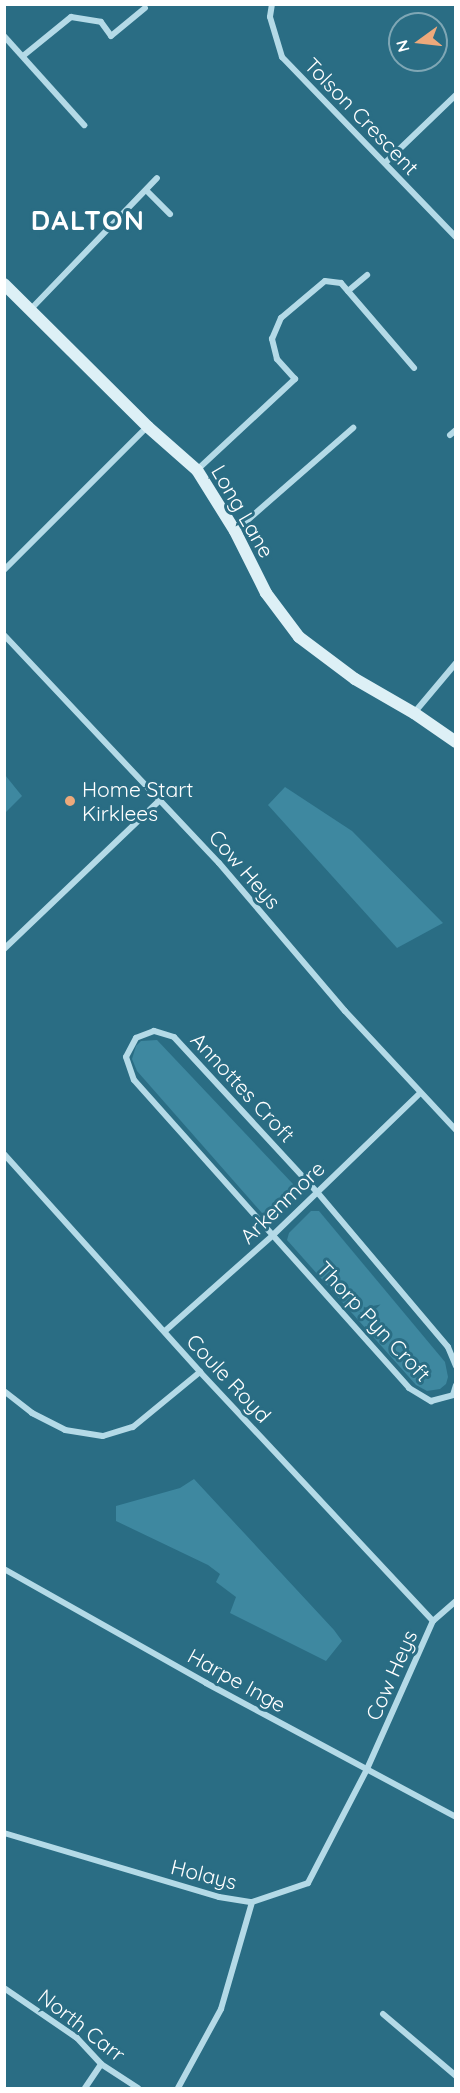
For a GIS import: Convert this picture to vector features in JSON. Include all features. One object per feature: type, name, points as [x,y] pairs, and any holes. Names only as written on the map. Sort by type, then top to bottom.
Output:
[{"type":"street","name":"Tolson Crescent","points":[[272,4],[270,17],[282,57],[456,237]]},
{"type":"street","points":[[23,56],[71,17],[101,22],[111,36],[145,8]]},
{"type":"street","points":[[4,36],[84,125]]},
{"type":"street","points":[[386,163],[456,95]]},
{"type":"street","points":[[30,310],[157,178]]},
{"type":"street","points":[[146,190],[170,214]]},
{"type":"street","points":[[348,291],[367,275]]},
{"type":"street","points":[[197,470],[295,379],[277,360],[272,339],[281,318],[325,281],[341,283],[414,368]]},
{"type":"street","name":"Long Lane","points":[[4,284],[148,427],[197,470],[235,531],[266,593],[299,637],[355,679],[414,713],[456,742]]},
{"type":"street","points":[[4,570],[148,427]]},
{"type":"street","points":[[235,531],[353,428]]},
{"type":"street","name":"Cow Heys","points":[[4,635],[219,863],[345,1011],[456,1130]]},
{"type":"street","points":[[414,713],[456,663]]},
{"type":"street","points":[[4,949],[160,800]]},
{"type":"street","name":"Annottes Croft","points":[[273,1235],[134,1080],[126,1057],[136,1038],[154,1031],[174,1037],[316,1191]]},
{"type":"street","name":"Arkenmore","points":[[165,1331],[273,1235],[420,1093]]},
{"type":"street","name":"Coule Royd","points":[[4,1154],[200,1372],[433,1621]]},
{"type":"street","name":"Thorp Pyn Croft","points":[[316,1191],[448,1347],[456,1366]]},
{"type":"street","name":"Thorp Pyn Croft","points":[[273,1235],[409,1388],[431,1401],[453,1395],[456,1385]]},
{"type":"street","points":[[4,1391],[32,1413],[65,1430],[103,1436],[133,1427],[200,1372]]},
{"type":"street","name":"Harpe Inge","points":[[4,1569],[50,1597],[456,1817]]},
{"type":"street","name":"Cow Heys","points":[[367,1770],[433,1621],[456,1601]]},
{"type":"street","name":"Holays","points":[[4,1833],[219,1897],[252,1902],[308,1883],[367,1770]]},
{"type":"street","points":[[178,2088],[221,2009],[252,1902]]},
{"type":"street","name":"North Carr","points":[[4,1988],[77,2038],[101,2064],[138,2088]]},
{"type":"street","points":[[382,2014],[456,2076]]},
{"type":"street","points":[[85,2088],[101,2064]]},
{"type":"shaded area","points":[[5,775],[22,796],[4,813]]},
{"type":"shaded area","points":[[285,787],[352,831],[443,923],[397,948],[268,805]]},
{"type":"shaded area","points":[[157,1040],[293,1184],[293,1195],[272,1215],[262,1213],[137,1071],[132,1059],[136,1046],[141,1041]]},
{"type":"shaded area","points":[[311,1211],[319,1211],[445,1362],[448,1377],[446,1384],[440,1389],[427,1391],[416,1385],[287,1240],[289,1233]]},
{"type":"shaded area","points":[[194,1479],[342,1641],[326,1661],[230,1613],[236,1597],[216,1582],[220,1574],[208,1565],[116,1521],[116,1506],[180,1488]]},
{"type":"place","name":"Home Start Kirklees","points":[[70,801]]},
{"type":"district","name":"DALTON","points":[[88,221]]}]
